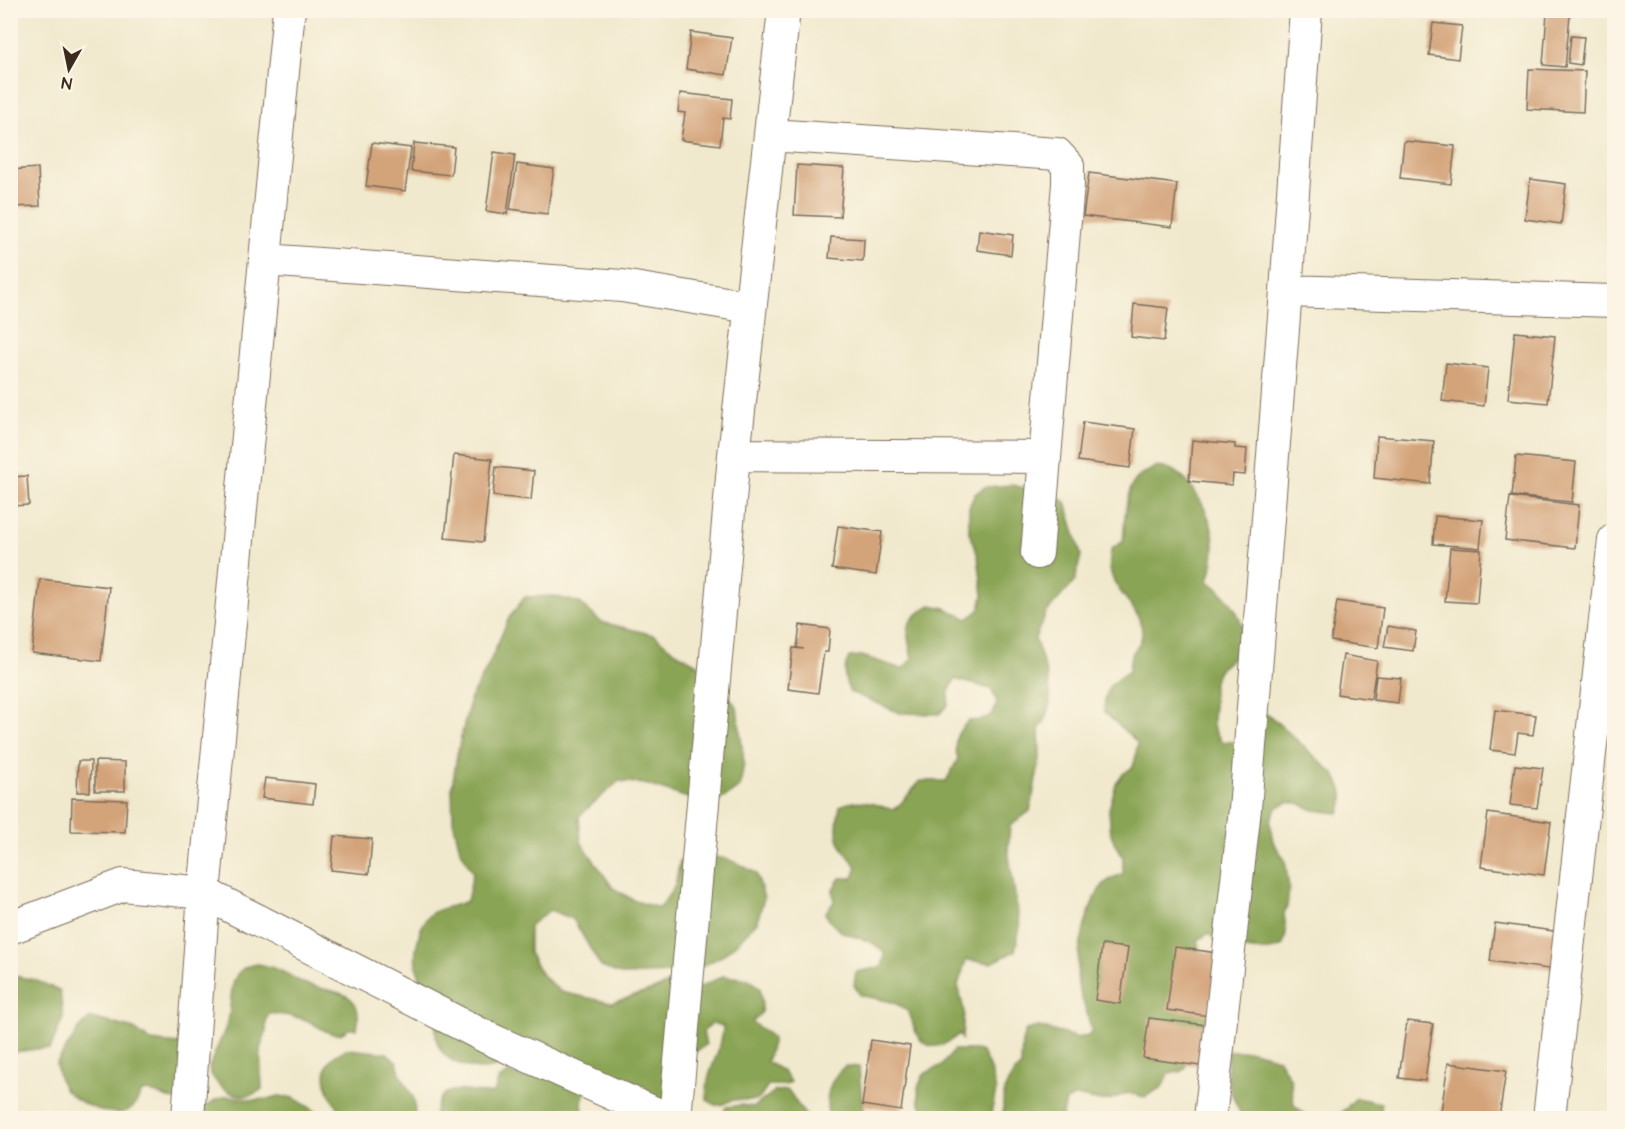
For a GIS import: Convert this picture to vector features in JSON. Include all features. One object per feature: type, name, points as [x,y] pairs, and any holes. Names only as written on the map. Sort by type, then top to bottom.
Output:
[{"type":"street","points":[[188,1119],[204,893],[289,10]]},
{"type":"street","points":[[675,1119],[734,455],[784,10]]},
{"type":"street","points":[[1210,1119],[1245,809],[1306,10]]},
{"type":"street","points":[[770,135],[1057,154],[1068,166],[1037,553]]},
{"type":"street","points":[[265,260],[622,286],[750,307]]},
{"type":"street","points":[[1286,291],[1614,301]]},
{"type":"street","points":[[734,455],[1045,457]]},
{"type":"street","points":[[1549,1119],[1613,583],[1614,540]]},
{"type":"street","points":[[10,928],[123,885],[204,893],[488,1038],[666,1119]]},
{"type":"green space","points":[[1156,467],[1170,469],[1178,474],[1201,501],[1210,523],[1214,544],[1208,581],[1231,603],[1243,631],[1243,652],[1224,665],[1213,685],[1213,724],[1216,732],[1223,742],[1235,742],[1256,713],[1269,715],[1335,775],[1342,790],[1343,802],[1339,813],[1313,810],[1301,804],[1288,802],[1276,808],[1270,821],[1273,842],[1285,860],[1289,889],[1284,913],[1286,933],[1283,945],[1261,950],[1217,944],[1209,933],[1198,940],[1212,1022],[1199,1024],[1190,1060],[1183,1071],[1169,1074],[1162,1087],[1145,1097],[1127,1093],[1100,1101],[1076,1096],[1066,1101],[1062,1118],[1004,1118],[1005,1090],[1021,1066],[1022,1042],[1026,1030],[1039,1027],[1079,1038],[1091,1034],[1078,984],[1080,949],[1090,909],[1100,889],[1108,881],[1123,874],[1123,857],[1111,834],[1109,809],[1116,784],[1123,774],[1133,767],[1137,742],[1104,712],[1104,704],[1109,687],[1129,671],[1131,657],[1142,636],[1140,621],[1116,584],[1111,574],[1110,562],[1112,548],[1123,542],[1126,505],[1130,490],[1140,476]]},
{"type":"green space","points":[[1012,485],[1054,495],[1066,502],[1081,555],[1075,581],[1046,613],[1035,638],[1046,673],[1050,697],[1046,719],[1039,729],[1040,759],[1030,811],[1010,826],[1008,850],[1020,927],[1015,951],[992,963],[966,960],[958,985],[964,1011],[962,1039],[959,1034],[943,1045],[931,1046],[921,1040],[904,1008],[892,1002],[860,995],[854,985],[856,972],[882,967],[885,955],[879,947],[839,930],[825,913],[834,902],[833,889],[840,878],[853,878],[857,867],[838,839],[840,806],[861,802],[893,810],[921,781],[946,781],[958,759],[956,738],[960,730],[968,721],[981,720],[993,714],[997,702],[991,689],[955,679],[949,691],[948,705],[939,714],[900,713],[850,692],[846,683],[845,671],[849,657],[862,656],[902,669],[912,660],[908,633],[910,622],[931,605],[945,608],[968,619],[980,609],[983,595],[978,556],[969,532],[969,507],[975,494],[985,487]]},
{"type":"green space","points":[[554,596],[580,603],[601,622],[654,635],[674,651],[701,666],[737,707],[744,762],[740,787],[717,802],[694,800],[645,784],[619,781],[579,816],[581,842],[613,888],[635,901],[660,908],[675,886],[680,861],[703,857],[728,859],[756,873],[764,898],[757,922],[722,956],[697,969],[672,973],[623,975],[601,967],[573,919],[550,910],[529,926],[529,953],[542,975],[561,992],[612,1003],[669,983],[698,988],[723,976],[749,979],[760,988],[762,1001],[761,1013],[752,1022],[773,1038],[767,1062],[782,1071],[791,1082],[785,1085],[768,1085],[759,1099],[734,1100],[715,1105],[707,1099],[708,1080],[720,1045],[723,1026],[712,1023],[703,1032],[706,1045],[695,1052],[671,1046],[665,1056],[688,1104],[586,1090],[582,1101],[583,1114],[592,1118],[434,1118],[442,1096],[449,1092],[494,1093],[498,1081],[508,1073],[522,1077],[534,1077],[532,1066],[508,1060],[495,1067],[479,1069],[454,1062],[447,1057],[436,1038],[436,1021],[458,1013],[457,1003],[433,997],[422,981],[415,959],[417,942],[426,919],[441,909],[467,901],[473,873],[460,849],[453,821],[452,788],[457,754],[471,697],[487,668],[509,618],[525,597]]},
{"type":"green space","points":[[258,964],[269,966],[303,983],[345,995],[356,1006],[357,1029],[348,1029],[337,1034],[331,1033],[304,1019],[270,1013],[266,1019],[266,1032],[260,1049],[262,1089],[246,1096],[223,1088],[209,1068],[227,1024],[235,979],[247,967]]},
{"type":"green space","points":[[10,975],[35,980],[60,991],[63,1018],[50,1049],[11,1052]]},
{"type":"green space","points":[[89,1019],[134,1029],[151,1041],[187,1045],[207,1090],[204,1099],[174,1100],[148,1091],[142,1092],[132,1108],[116,1113],[95,1108],[76,1099],[63,1087],[56,1064],[79,1029]]},
{"type":"green space","points":[[348,1049],[387,1053],[397,1062],[401,1076],[414,1099],[415,1118],[340,1118],[325,1077],[330,1060]]},
{"type":"green space","points":[[954,1050],[982,1052],[991,1071],[996,1091],[990,1118],[926,1118],[919,1101],[918,1087],[924,1074],[942,1065]]},
{"type":"green space","points":[[1228,1051],[1253,1051],[1278,1058],[1291,1080],[1294,1105],[1309,1118],[1243,1118],[1234,1101],[1230,1086]]},
{"type":"green space","points":[[845,1066],[859,1067],[862,1105],[868,1118],[829,1118],[827,1103],[829,1089],[835,1077]]},
{"type":"green space","points":[[788,1090],[809,1118],[721,1118],[726,1107],[741,1105],[754,1107],[775,1091]]},
{"type":"green space","points":[[227,1096],[253,1100],[279,1096],[294,1098],[327,1118],[201,1118],[204,1108],[215,1100]]},
{"type":"green space","points":[[1356,1098],[1381,1103],[1381,1118],[1330,1118],[1338,1116]]},
{"type":"building","points":[[1547,13],[1570,15],[1565,67],[1543,65]]},
{"type":"building","points":[[1433,23],[1462,26],[1458,59],[1429,55]]},
{"type":"building","points":[[691,32],[732,38],[726,75],[686,69]]},
{"type":"building","points":[[1571,36],[1584,37],[1581,65],[1568,63]]},
{"type":"building","points":[[1529,69],[1585,71],[1583,112],[1527,109]]},
{"type":"building","points":[[680,93],[732,99],[730,119],[723,118],[720,145],[681,140],[685,113],[678,112]]},
{"type":"building","points":[[1404,141],[1455,146],[1451,184],[1400,178]]},
{"type":"building","points":[[372,143],[411,148],[405,191],[366,186]]},
{"type":"building","points":[[414,143],[454,147],[451,175],[411,171]]},
{"type":"building","points":[[494,152],[515,155],[507,214],[486,211]]},
{"type":"building","points":[[517,164],[554,169],[547,214],[510,209]]},
{"type":"building","points":[[797,165],[844,168],[840,217],[794,215]]},
{"type":"building","points":[[38,168],[40,206],[10,207],[10,170]]},
{"type":"building","points":[[1089,173],[1177,184],[1172,227],[1083,216]]},
{"type":"building","points":[[1530,179],[1566,184],[1561,224],[1525,219]]},
{"type":"building","points":[[979,230],[1013,235],[1011,255],[977,250]]},
{"type":"building","points":[[831,237],[864,239],[863,261],[829,258]]},
{"type":"building","points":[[1134,304],[1168,308],[1164,341],[1131,337]]},
{"type":"building","points":[[1515,332],[1555,336],[1548,403],[1508,399]]},
{"type":"building","points":[[1446,363],[1488,368],[1484,406],[1442,401]]},
{"type":"building","points":[[1083,422],[1135,429],[1130,468],[1078,461]]},
{"type":"building","points":[[1377,436],[1434,441],[1430,484],[1374,478]]},
{"type":"building","points":[[1192,440],[1235,444],[1235,448],[1247,449],[1245,475],[1233,474],[1232,485],[1189,481]]},
{"type":"building","points":[[454,455],[492,459],[483,542],[445,538]]},
{"type":"building","points":[[1516,456],[1576,462],[1572,502],[1512,496]]},
{"type":"building","points":[[496,467],[534,471],[531,500],[493,496]]},
{"type":"building","points":[[27,476],[29,505],[10,506],[10,477]]},
{"type":"building","points":[[1510,497],[1579,505],[1575,548],[1505,540]]},
{"type":"building","points":[[1435,516],[1483,520],[1480,548],[1433,544]]},
{"type":"building","points":[[838,526],[882,532],[876,575],[832,569]]},
{"type":"building","points":[[1450,548],[1481,550],[1477,603],[1445,601]]},
{"type":"building","points":[[40,579],[109,587],[101,661],[32,653]]},
{"type":"building","points":[[1337,601],[1383,608],[1378,648],[1331,641]]},
{"type":"building","points":[[800,625],[830,629],[828,652],[824,652],[818,693],[788,689],[793,648],[804,649],[797,648]]},
{"type":"building","points":[[1388,626],[1416,631],[1413,651],[1384,647]]},
{"type":"building","points":[[1343,655],[1377,661],[1371,699],[1337,694]]},
{"type":"building","points":[[1376,676],[1401,678],[1398,703],[1373,700]]},
{"type":"building","points":[[1495,710],[1536,715],[1533,735],[1518,733],[1515,753],[1490,750]]},
{"type":"building","points":[[78,761],[91,761],[90,792],[77,792]]},
{"type":"building","points":[[95,761],[125,762],[125,791],[95,791]]},
{"type":"building","points":[[1515,765],[1543,768],[1537,808],[1510,805]]},
{"type":"building","points":[[265,778],[315,784],[313,804],[262,798]]},
{"type":"building","points":[[72,798],[127,800],[125,832],[71,831]]},
{"type":"building","points":[[1488,813],[1551,822],[1544,875],[1481,867]]},
{"type":"building","points":[[334,836],[372,839],[369,874],[331,870]]},
{"type":"building","points":[[1495,923],[1568,933],[1563,971],[1490,961]]},
{"type":"building","points":[[1102,945],[1128,948],[1120,1004],[1095,1000]]},
{"type":"building","points":[[1175,947],[1217,953],[1209,1016],[1167,1010]]},
{"type":"building","points":[[1149,1018],[1206,1025],[1200,1066],[1143,1058]]},
{"type":"building","points":[[1407,1021],[1433,1024],[1425,1081],[1399,1078]]},
{"type":"building","points":[[871,1040],[910,1046],[901,1111],[862,1105]]},
{"type":"building","points":[[1448,1063],[1506,1071],[1499,1118],[1441,1112]]}]
